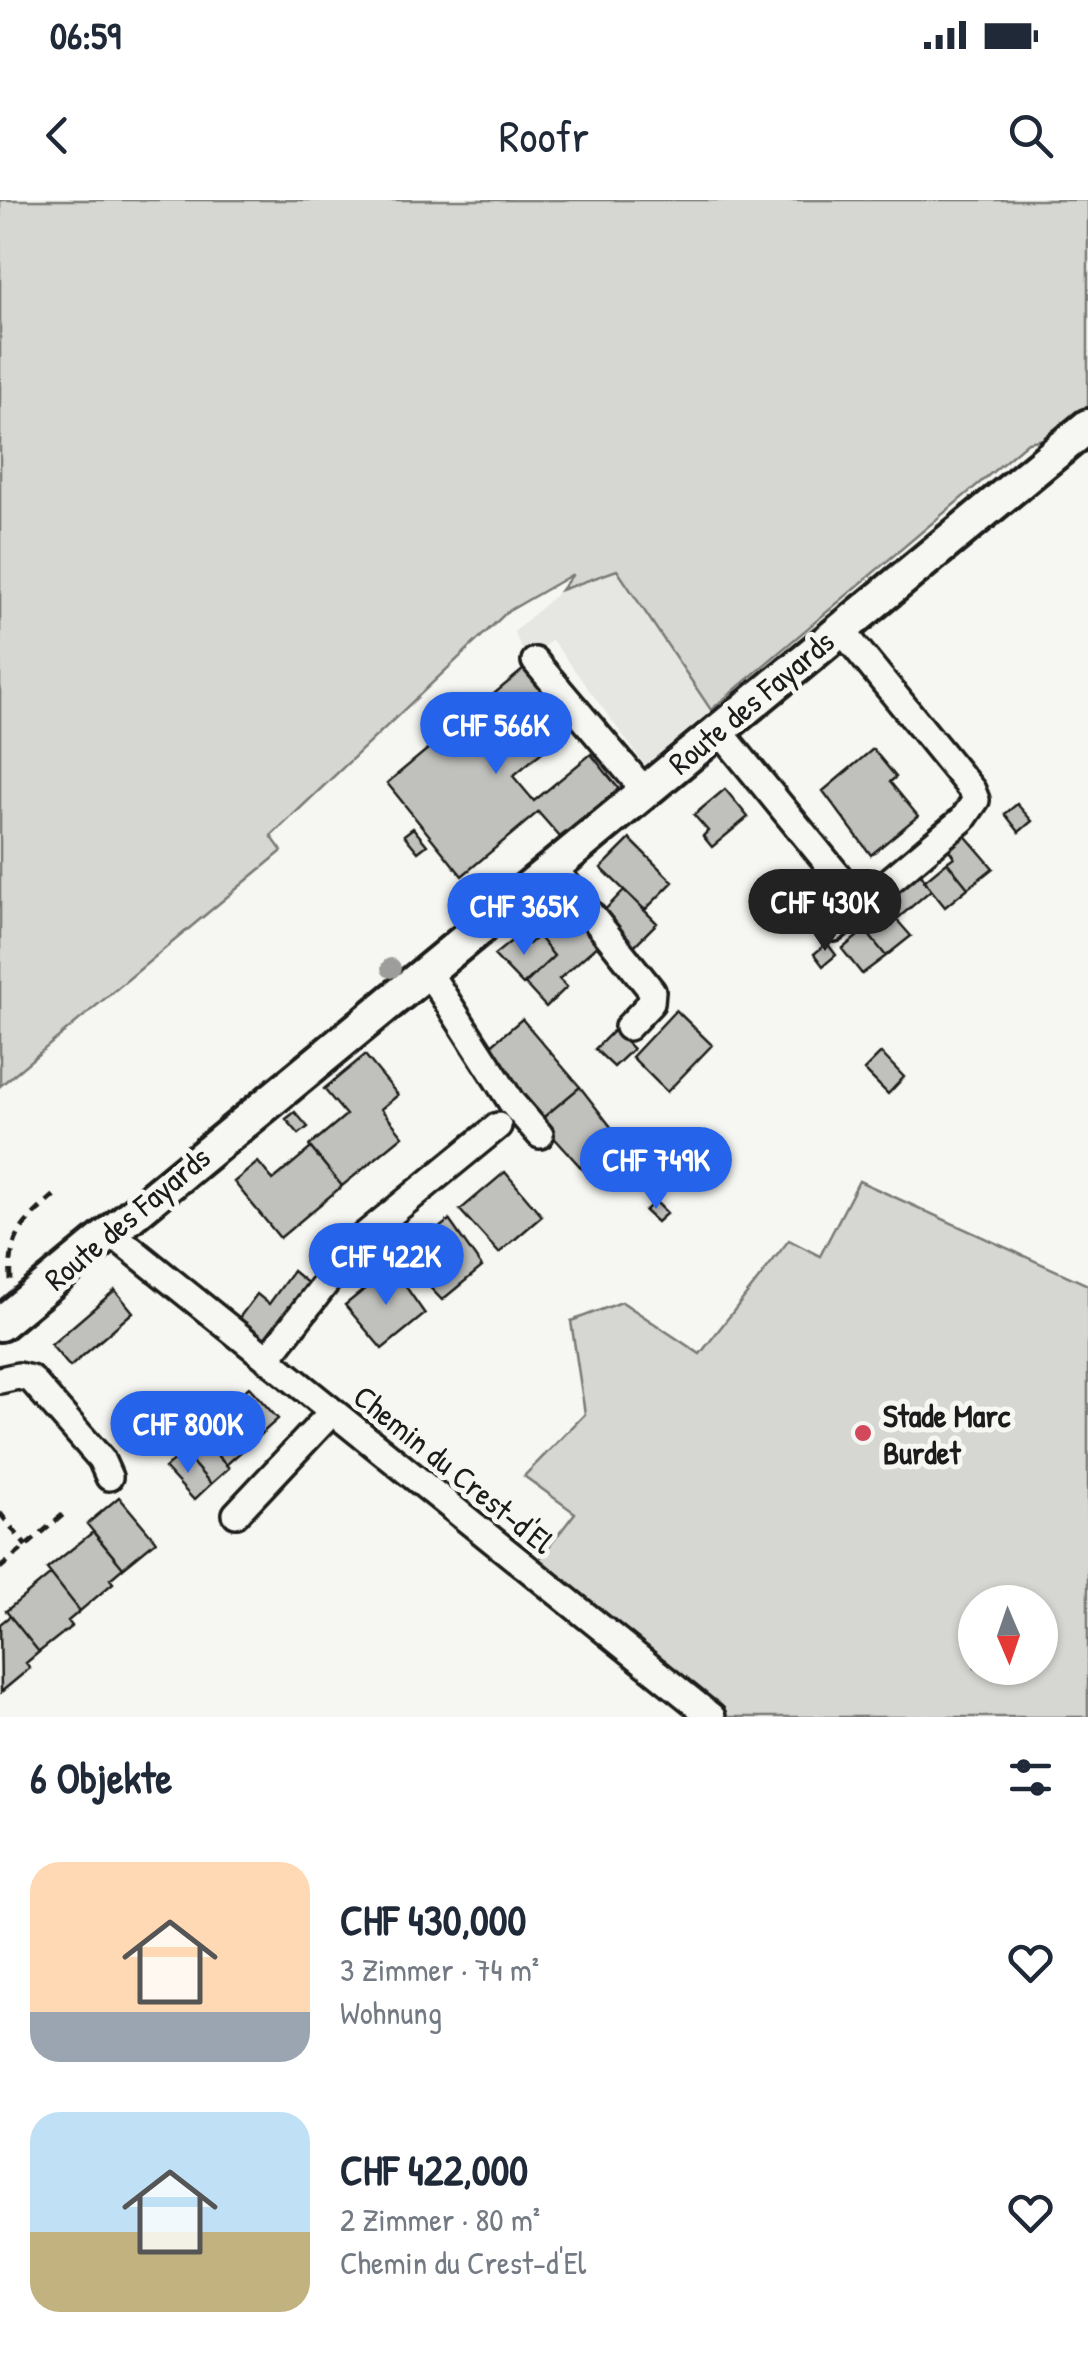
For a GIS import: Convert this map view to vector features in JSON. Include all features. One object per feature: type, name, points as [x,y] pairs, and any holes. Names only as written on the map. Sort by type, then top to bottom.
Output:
[{"type":"main road","name":"Route des Fayards","points":[[7,1318],[1088,426]]},
{"type":"street","points":[[834,928],[963,819],[976,800],[972,790],[840,628]]},
{"type":"street","points":[[535,661],[644,790]]},
{"type":"street","points":[[718,728],[839,876]]},
{"type":"street","points":[[552,866],[652,991],[651,1003],[628,1027]]},
{"type":"street","points":[[427,970],[512,1103],[540,1135]]},
{"type":"street","points":[[267,1359],[359,1240],[498,1126]]},
{"type":"street","name":"Chemin du Crest-d'El","points":[[110,1232],[712,1717]]},
{"type":"street","points":[[0,1380],[18,1376],[31,1379],[101,1459],[109,1477]]},
{"type":"street","points":[[236,1514],[332,1412]]},
{"type":"path","points":[[7,1318],[10,1258],[17,1230],[60,1190]]},
{"type":"path","points":[[0,1513],[26,1546]]},
{"type":"path","points":[[0,1568],[65,1513]]},
{"type":"shaded area","points":[[0,200],[1088,200],[1088,408],[1050,438],[1028,442],[711,710],[617,570],[561,590],[573,574],[507,612],[271,836],[282,851],[0,1086]]},
{"type":"shaded area","points":[[617,570],[711,710],[645,765],[552,640],[527,660],[514,632],[561,590]]},
{"type":"shaded area","name":"Stade Marc Burdet","points":[[859,1181],[1088,1285],[1088,1717],[699,1717],[524,1579],[575,1513],[524,1476],[585,1414],[571,1321],[622,1302],[700,1354],[789,1240],[820,1256]]},
{"type":"building","points":[[524,669],[572,727],[513,776],[534,801],[591,754],[619,789],[560,837],[538,812],[462,876],[387,783]]},
{"type":"building","points":[[873,749],[896,777],[890,782],[918,816],[871,855],[823,791]]},
{"type":"building","points":[[725,789],[748,817],[712,847],[703,836],[708,831],[694,815]]},
{"type":"building","points":[[1017,804],[1032,821],[1019,832],[1005,814]]},
{"type":"building","points":[[413,828],[427,845],[418,852],[404,835]]},
{"type":"building","points":[[962,832],[993,868],[968,888],[947,862],[954,857],[946,845]]},
{"type":"building","points":[[630,839],[673,882],[645,910],[601,868]]},
{"type":"building","points":[[947,862],[968,888],[945,907],[924,881]]},
{"type":"building","points":[[920,872],[931,890],[896,920],[886,913],[892,905],[887,898]]},
{"type":"building","points":[[624,890],[657,923],[634,946],[601,914]]},
{"type":"building","points":[[567,911],[598,945],[559,979],[567,987],[546,1007],[525,984],[554,956],[538,936]]},
{"type":"building","points":[[889,911],[911,936],[886,956],[865,930]]},
{"type":"building","points":[[865,930],[886,956],[862,974],[842,949]]},
{"type":"building","points":[[520,934],[529,944],[538,936],[554,956],[523,985],[494,955]]},
{"type":"building","points":[[827,943],[836,955],[823,966],[814,954]]},
{"type":"building","points":[[676,1010],[712,1045],[667,1092],[632,1057]]},
{"type":"building","points":[[522,1019],[580,1087],[539,1121],[482,1053]]},
{"type":"building","points":[[614,1030],[633,1049],[614,1067],[595,1049]]},
{"type":"building","points":[[881,1053],[904,1077],[888,1094],[864,1070]]},
{"type":"building","points":[[365,1055],[398,1095],[381,1109],[403,1136],[342,1186],[309,1146],[346,1115],[324,1089]]},
{"type":"building","points":[[580,1087],[632,1154],[596,1184],[539,1121]]},
{"type":"building","points":[[295,1112],[308,1127],[299,1134],[286,1119]]},
{"type":"building","points":[[311,1148],[342,1186],[280,1238],[234,1182],[258,1162],[273,1180]]},
{"type":"building","points":[[505,1172],[542,1216],[499,1253],[460,1210]]},
{"type":"building","points":[[655,1201],[667,1213],[657,1222],[645,1211]]},
{"type":"building","points":[[449,1220],[482,1267],[442,1300],[402,1258]]},
{"type":"building","points":[[392,1267],[425,1314],[382,1349],[345,1305]]},
{"type":"building","points":[[293,1271],[310,1285],[264,1344],[236,1322],[257,1294],[269,1304]]},
{"type":"building","points":[[115,1290],[133,1312],[70,1367],[51,1345]]},
{"type":"building","points":[[249,1387],[278,1419],[261,1434],[232,1402]]},
{"type":"building","points":[[232,1402],[261,1434],[243,1450],[214,1418]]},
{"type":"building","points":[[214,1418],[243,1450],[226,1465],[197,1434]]},
{"type":"building","points":[[200,1437],[229,1468],[211,1484],[183,1452]]},
{"type":"building","points":[[183,1452],[211,1484],[194,1500],[165,1468]]},
{"type":"building","points":[[119,1497],[156,1541],[123,1568],[87,1524]]},
{"type":"building","points":[[93,1532],[123,1568],[110,1579],[113,1583],[80,1611],[47,1569]]},
{"type":"building","points":[[51,1574],[80,1611],[68,1621],[72,1626],[39,1652],[6,1611]]},
{"type":"building","points":[[10,1616],[39,1652],[26,1663],[30,1668],[1,1692],[0,1624]]},
{"type":"place","name":"Stade Marc Burdet","points":[[863,1433]]}]
